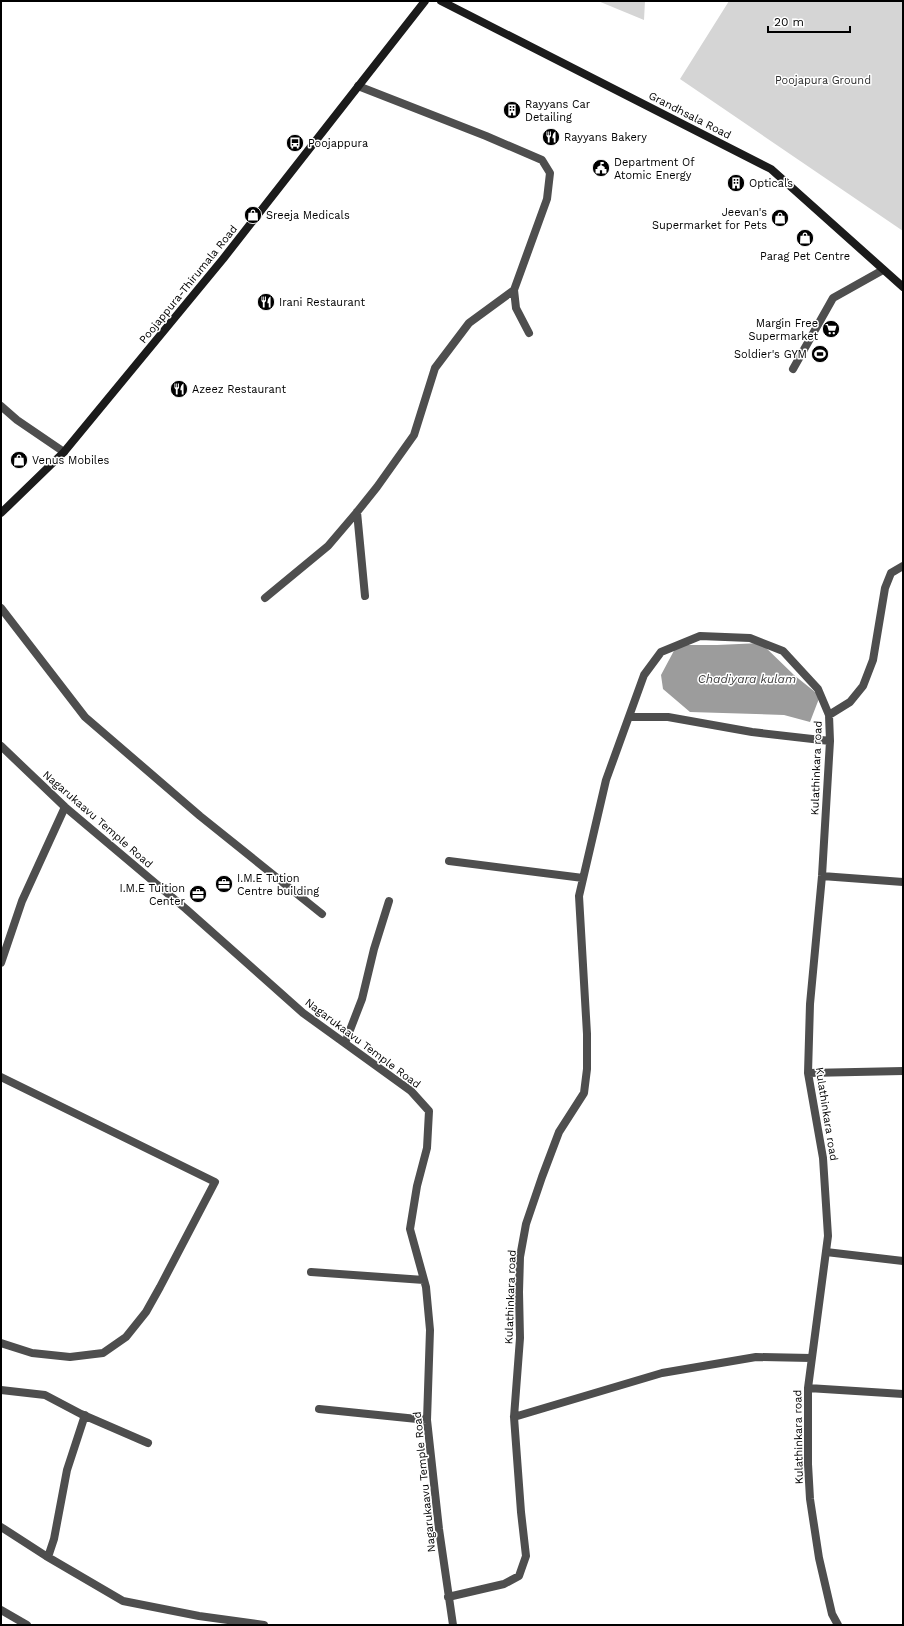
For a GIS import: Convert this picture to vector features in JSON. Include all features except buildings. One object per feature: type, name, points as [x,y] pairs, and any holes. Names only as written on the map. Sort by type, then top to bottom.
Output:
[{"type":"main road","name":"Poojappura-Thirumala Road","points":[[1,513],[64,452],[223,259],[425,1]]},
{"type":"main road","name":"Grandhsala Road","points":[[441,1],[771,169],[903,287]]},
{"type":"street","points":[[358,86],[486,136],[542,160],[550,173],[547,199],[514,290],[516,308],[528,333]]},
{"type":"street","points":[[793,369],[833,298],[883,270]]},
{"type":"street","points":[[265,598],[328,546],[357,512],[377,487],[414,435],[435,368],[469,323],[514,290]]},
{"type":"street","points":[[1,406],[17,420],[64,452]]},
{"type":"street","points":[[357,512],[365,596]]},
{"type":"street","points":[[829,715],[850,702],[863,686],[873,660],[885,588],[891,573],[903,566]]},
{"type":"street","points":[[1,608],[86,717],[200,816],[322,914]]},
{"type":"street","name":"Kulathinkara road","points":[[448,1597],[504,1584],[519,1576],[526,1556],[520,1512],[514,1417],[520,1338],[520,1257],[526,1224],[533,1201],[559,1132],[584,1093],[587,1068],[587,1034],[580,896],[606,780],[644,676],[662,652],[700,636],[750,638],[783,651],[818,689],[829,715],[830,741],[822,876],[810,1004],[808,1073],[824,1158],[828,1236],[808,1388],[808,1464],[810,1499],[819,1558],[832,1614],[838,1625]]},
{"type":"street","points":[[629,717],[668,717],[752,732],[830,741]]},
{"type":"street","name":"Nagarukaavu Temple Road","points":[[1,746],[65,807],[186,909],[303,1013],[346,1042],[412,1091],[429,1111],[427,1148],[414,1204],[410,1229],[426,1287],[430,1330],[427,1420],[448,1597],[453,1625]]},
{"type":"street","points":[[1,963],[22,901],[65,807]]},
{"type":"street","points":[[449,862],[583,878]]},
{"type":"street","points":[[822,876],[903,882]]},
{"type":"street","points":[[346,1042],[362,999],[374,949],[389,901]]},
{"type":"street","points":[[808,1073],[903,1071]]},
{"type":"street","points":[[1,1077],[215,1182],[146,1312],[126,1337],[103,1353],[70,1357],[32,1353],[1,1342]]},
{"type":"street","points":[[826,1252],[903,1261]]},
{"type":"street","points":[[311,1272],[424,1280]]},
{"type":"street","points":[[514,1417],[662,1373],[756,1357],[811,1358]]},
{"type":"street","points":[[808,1388],[903,1394]]},
{"type":"street","points":[[1,1390],[45,1395],[85,1415],[148,1443]]},
{"type":"street","points":[[318,1408],[427,1420]]},
{"type":"street","points":[[48,1557],[54,1539],[67,1470],[85,1415]]},
{"type":"street","points":[[1,1527],[48,1557],[123,1601],[199,1616],[264,1625]]},
{"type":"street","points":[[1,1610],[27,1625]]},
{"type":"green space","points":[[598,1],[645,1],[644,20]]},
{"type":"green space","name":"Poojapura Ground","points":[[729,1],[903,1],[903,231],[680,79]]},
{"type":"water","name":"Chadiyara kulam","points":[[761,643],[794,675],[820,696],[810,722],[784,715],[690,712],[663,689],[661,675],[677,645]]},
{"type":"place","name":"Rayyans Car Detailing","points":[[512,110]]},
{"type":"place","name":"Rayyans Bakery","points":[[551,137]]},
{"type":"place","name":"Poojappura","points":[[295,143]]},
{"type":"place","name":"Department Of Atomic Energy","points":[[601,168]]},
{"type":"place","name":"Opticals","points":[[736,183]]},
{"type":"place","name":"Sreeja Medicals","points":[[253,215]]},
{"type":"place","name":"Jeevan's Supermarket for Pets","points":[[780,218]]},
{"type":"place","name":"Parag Pet Centre","points":[[805,238]]},
{"type":"place","name":"Irani Restaurant","points":[[266,302]]},
{"type":"place","name":"Margin Free Supermarket","points":[[831,329]]},
{"type":"place","name":"Soldier's GYM","points":[[820,354]]},
{"type":"place","name":"Azeez Restaurant","points":[[179,389]]},
{"type":"place","name":"Venus Mobiles","points":[[19,460]]},
{"type":"place","name":"I.M.E Tution Centre building","points":[[224,884]]},
{"type":"place","name":"I.M.E Tuition Center","points":[[198,894]]}]
